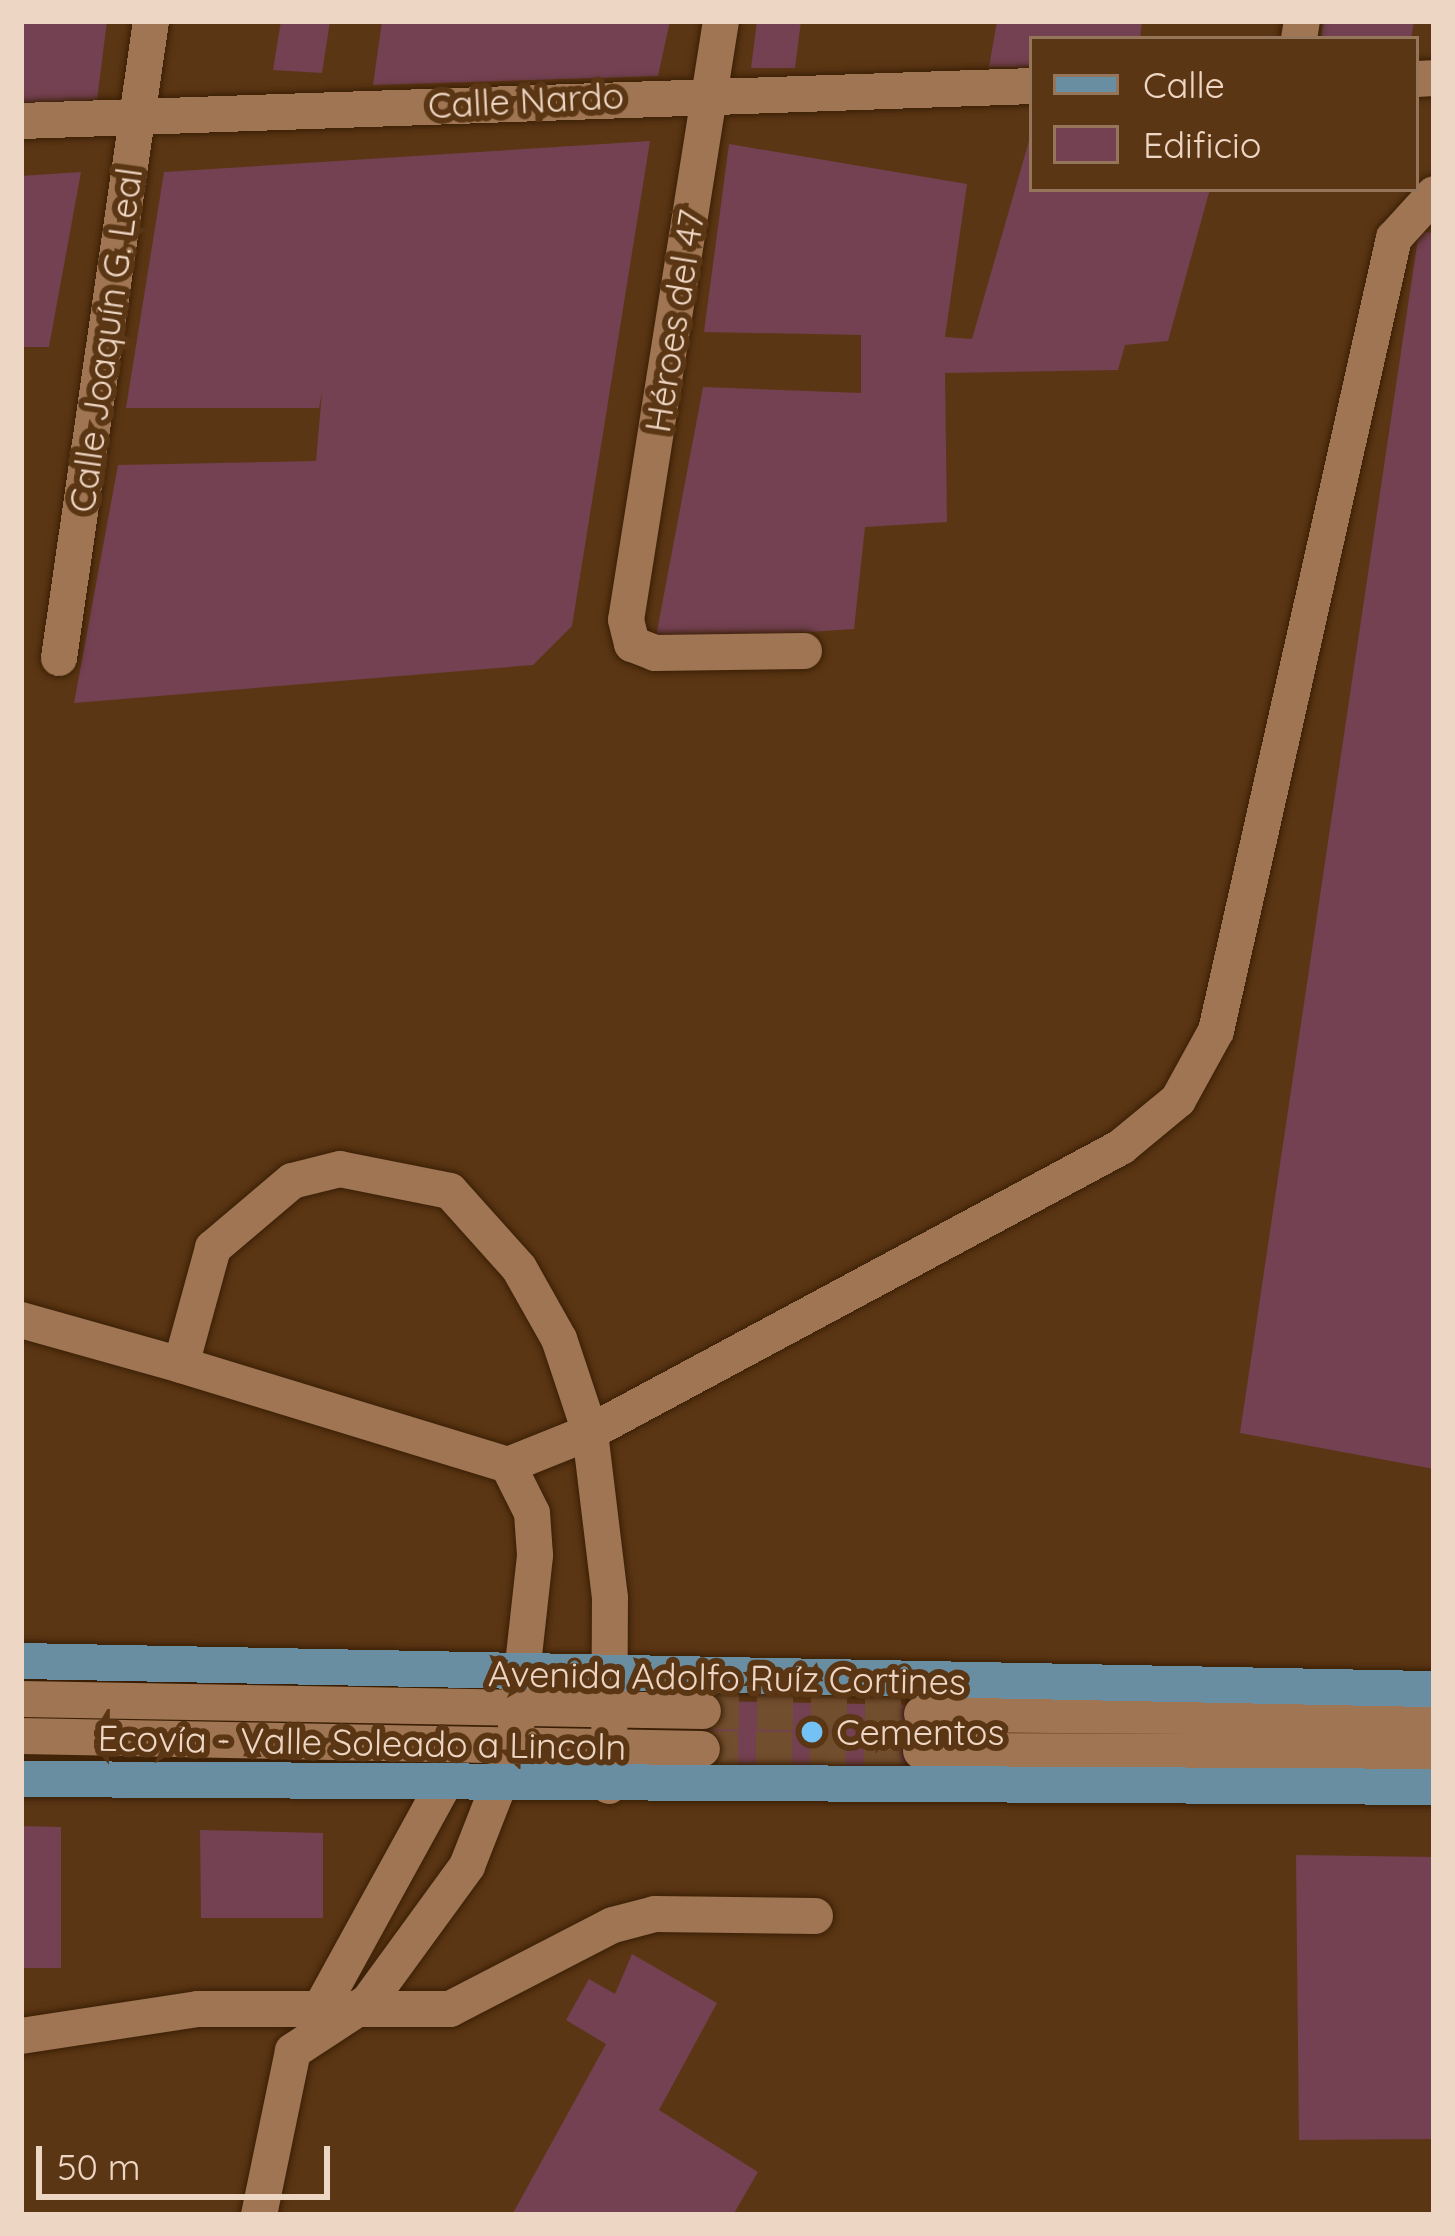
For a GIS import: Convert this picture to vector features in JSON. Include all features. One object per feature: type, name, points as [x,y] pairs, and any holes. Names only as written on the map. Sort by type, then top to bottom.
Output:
[{"type":"main road","name":"Avenida Adolfo Ruíz Cortines","points":[[21,1661],[525,1692],[1434,1689]]},
{"type":"main road","points":[[21,1779],[495,1788],[1434,1787]]},
{"type":"street","name":"Calle Joaquín G. Leal","points":[[59,658],[151,21]]},
{"type":"street","name":"Héroes del 47","points":[[721,21],[626,620],[632,644],[655,652],[804,651]]},
{"type":"street","name":"Calle Nardo","points":[[21,121],[711,92],[1029,86]]},
{"type":"street","points":[[21,1320],[508,1465],[590,1432],[1121,1147],[1178,1100],[1216,1031],[1394,238],[1434,194]]},
{"type":"street","points":[[181,1365],[197,1280],[245,1212],[292,1181],[396,1173],[450,1191],[519,1268],[559,1339],[590,1432],[608,1693],[609,1786]]},
{"type":"street","points":[[259,2215],[293,2051],[368,2002],[467,1866],[514,1746],[525,1692],[535,1533],[508,1465]]},
{"type":"street","points":[[21,1699],[525,1692]]},
{"type":"street","points":[[608,1693],[703,1711]]},
{"type":"street","points":[[922,1714],[1434,1718]]},
{"type":"street","name":"Ecovía - Valle Soleado a Lincoln","points":[[21,1736],[702,1749]]},
{"type":"street","points":[[921,1751],[1434,1752]]},
{"type":"street","points":[[323,2004],[442,1786]]},
{"type":"street","points":[[21,2036],[323,2004],[476,2005],[613,1925],[655,1914],[815,1916]]},
{"type":"building","points":[[21,21],[107,21],[97,100],[21,104]]},
{"type":"building","points":[[281,21],[330,21],[322,73],[273,70]]},
{"type":"building","points":[[382,21],[670,21],[658,76],[373,85]]},
{"type":"building","points":[[757,21],[801,21],[795,68],[751,68]]},
{"type":"building","points":[[997,21],[1142,21],[1140,36],[1029,36],[1029,67],[989,67]]},
{"type":"building","points":[[1323,21],[1414,21],[1412,36],[1321,36]]},
{"type":"building","points":[[650,141],[572,626],[533,665],[74,703],[118,465],[316,461],[322,392],[319,408],[126,408],[164,172]]},
{"type":"building","points":[[1029,141],[1029,192],[1209,192],[1168,341],[1125,345],[1118,370],[945,373],[947,522],[865,527],[854,629],[655,642],[703,387],[861,393],[861,335],[704,332],[729,144],[967,184],[945,337],[972,339]]},
{"type":"building","points":[[81,172],[49,347],[21,347],[21,176]]},
{"type":"building","points":[[1419,231],[1434,233],[1434,1469],[1240,1433]]},
{"type":"building","name":"Cementos","points":[[703,1701],[922,1705],[921,1767],[702,1764]]},
{"type":"building","points":[[21,1826],[61,1827],[61,1968],[21,1968]]},
{"type":"building","points":[[200,1830],[323,1833],[323,1918],[201,1918]]},
{"type":"building","points":[[1296,1855],[1434,1857],[1434,2139],[1299,2140]]},
{"type":"building","points":[[632,1954],[717,2003],[659,2110],[758,2172],[733,2215],[512,2215],[606,2044],[566,2020],[589,1979],[615,1994]]},
{"type":"tunnel","points":[[703,1711],[922,1714]]},
{"type":"tunnel","points":[[702,1749],[921,1751]]},
{"type":"place","name":"Cementos","points":[[812,1732]]}]
